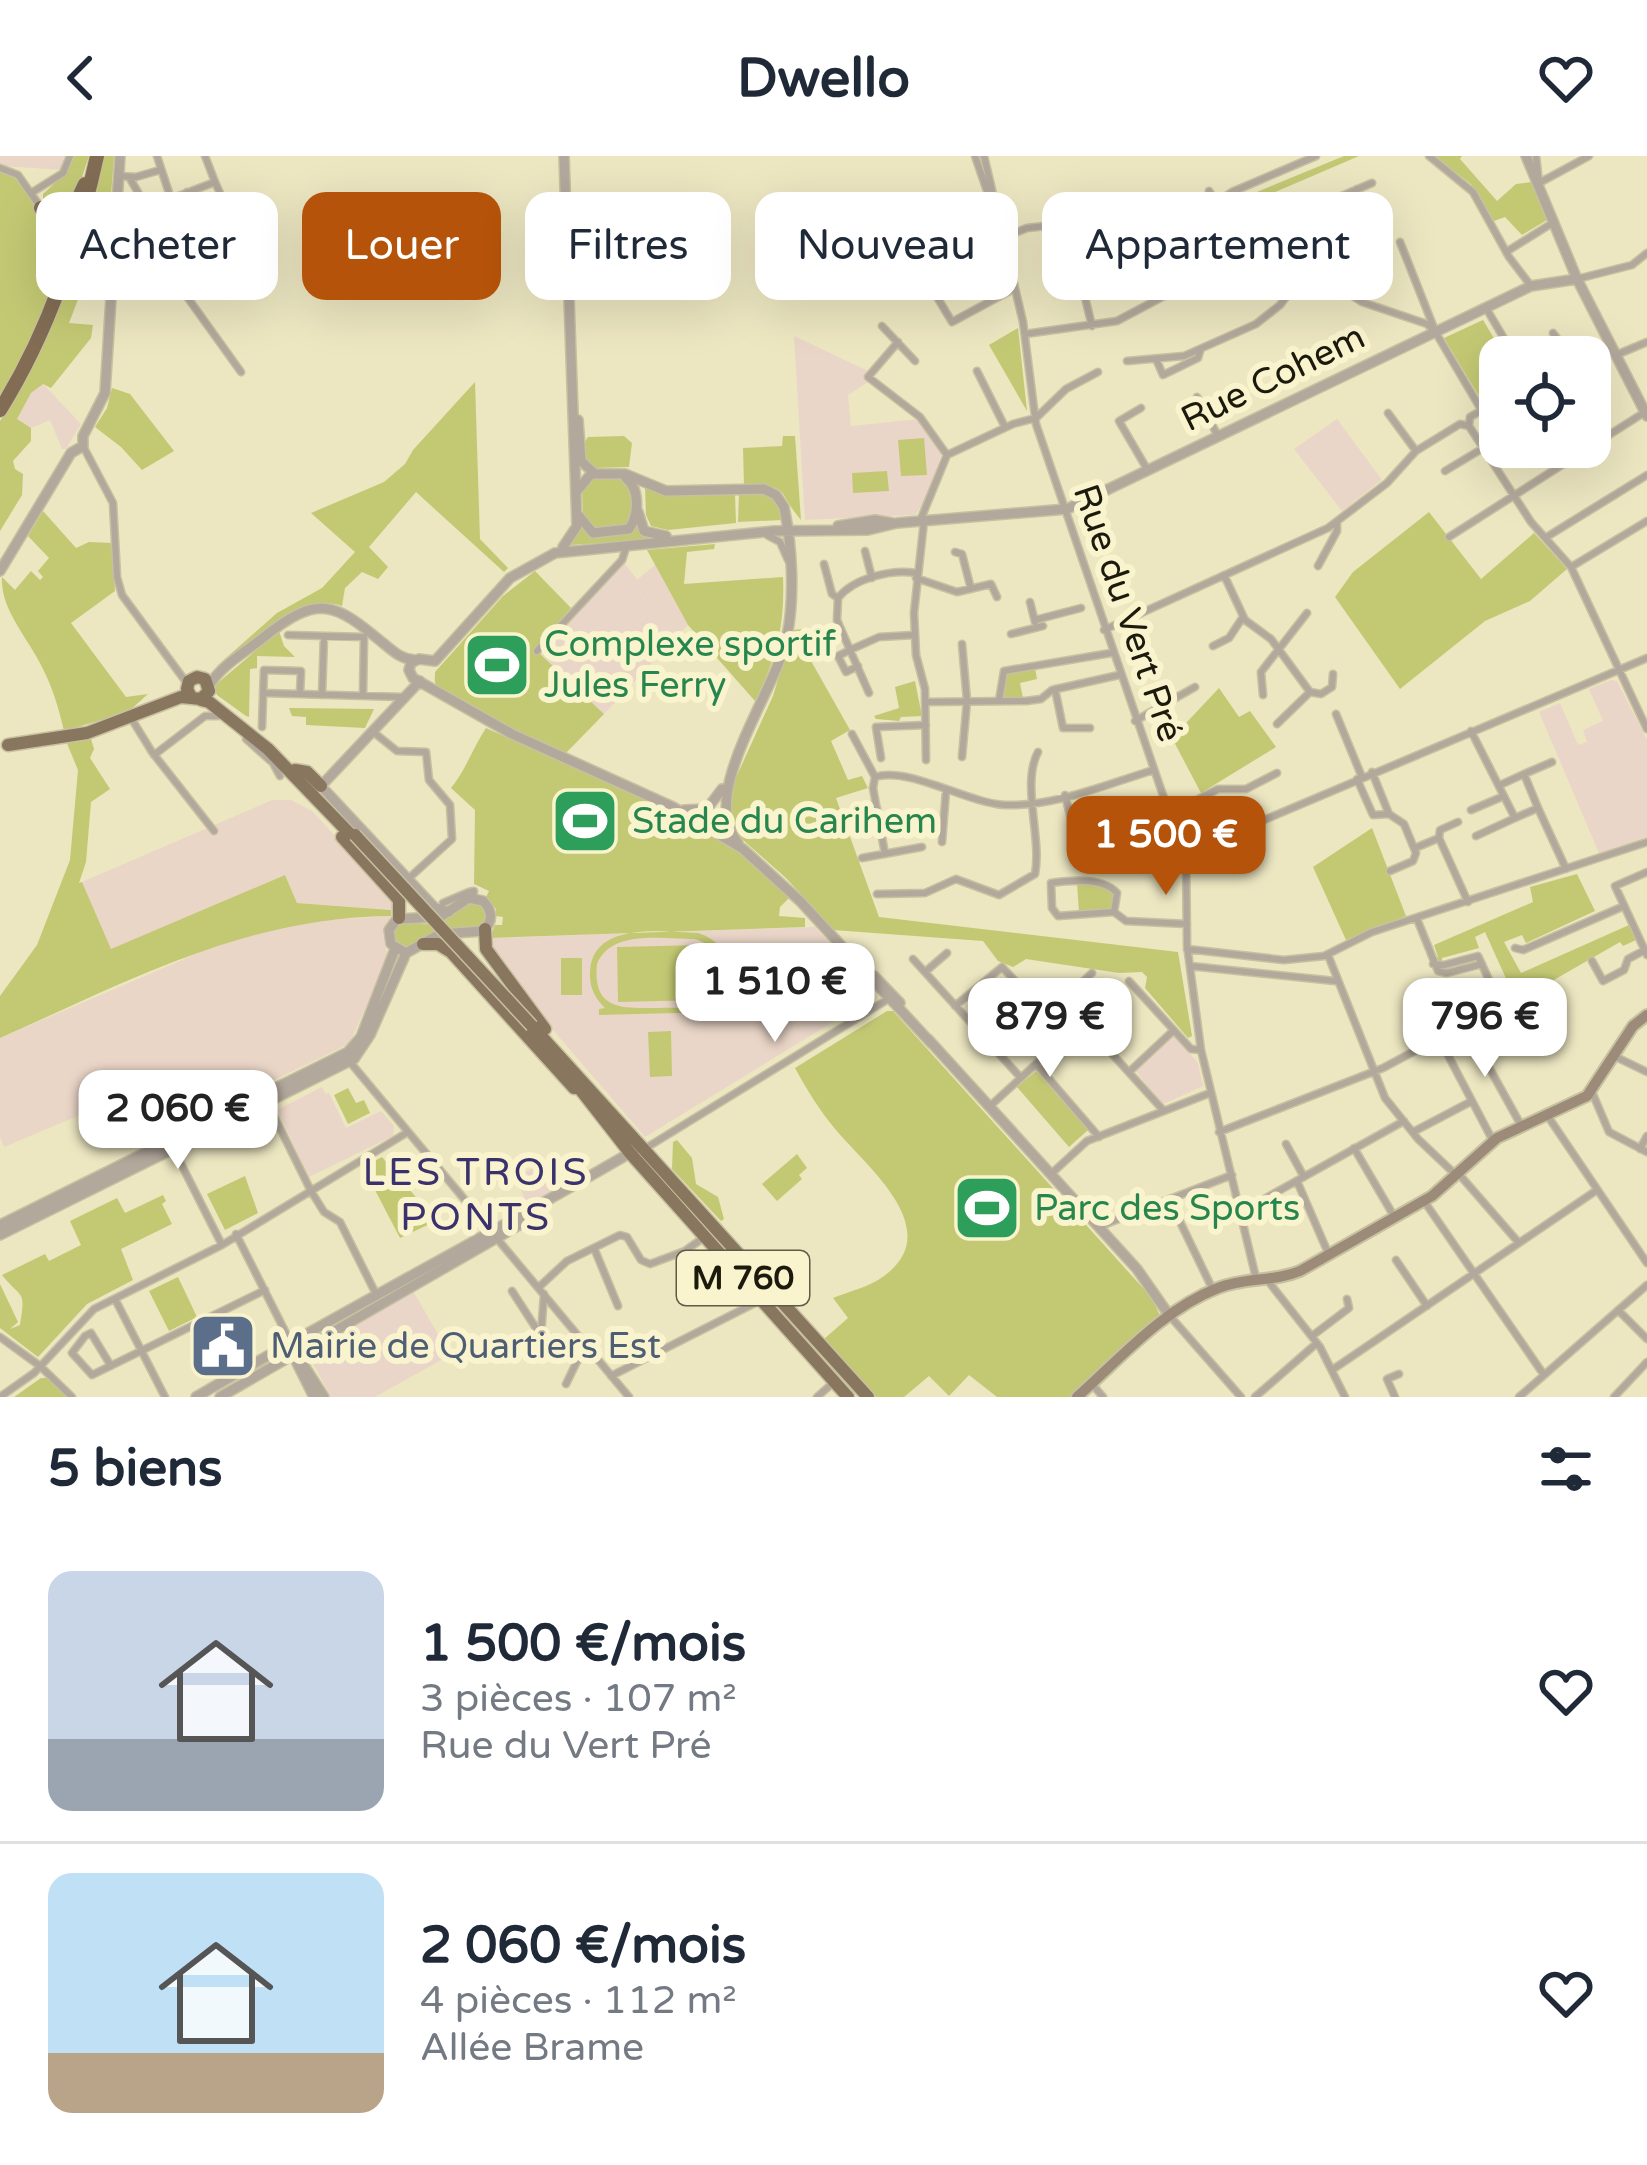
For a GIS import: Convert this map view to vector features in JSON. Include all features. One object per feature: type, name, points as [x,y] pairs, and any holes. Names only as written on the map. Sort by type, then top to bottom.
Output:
[{"type":"highway","points":[[80,192],[96,156]]},
{"type":"highway","points":[[86,192],[96,156]]},
{"type":"highway","points":[[0,410],[55,300]]},
{"type":"main road","points":[[4,745],[87,733],[197,687],[295,770],[308,772],[317,792]]},
{"type":"main road","name":"M 760","points":[[197,687],[317,792],[354,836]]},
{"type":"main road","name":"M 760","points":[[317,792],[328,810],[531,1028],[848,1397]]},
{"type":"main road","points":[[328,810],[343,838],[399,900],[399,918]]},
{"type":"main road","points":[[485,929],[484,943],[494,960],[593,1100]]},
{"type":"main road","points":[[423,944],[438,944],[451,952],[593,1100]]},
{"type":"main road","points":[[1077,1397],[1172,1313],[1213,1290],[1293,1274],[1424,1202],[1492,1141],[1592,1092],[1635,1023],[1647,1015]]},
{"type":"main road","name":"M 760","points":[[637,1153],[775,1292],[868,1397]]},
{"type":"street","points":[[31,193],[63,173],[70,156]]},
{"type":"street","points":[[119,156],[122,192]]},
{"type":"street","points":[[157,156],[168,192]]},
{"type":"street","points":[[205,156],[219,192]]},
{"type":"street","points":[[567,156],[580,456],[582,465],[594,473]]},
{"type":"street","points":[[83,446],[113,503],[120,589],[174,664],[197,687],[289,616],[307,608],[343,611],[405,659],[437,659],[510,578],[572,540],[577,526],[567,156]]},
{"type":"street","name":"Rue du Vert Pré","points":[[979,156],[989,192]]},
{"type":"street","points":[[1232,192],[1316,156]]},
{"type":"street","points":[[1429,156],[1473,192],[1531,286]]},
{"type":"street","points":[[1531,156],[1577,279],[1646,414],[1611,433]]},
{"type":"street","points":[[1539,183],[1589,156]]},
{"type":"street","points":[[0,168],[18,175],[36,200]]},
{"type":"street","points":[[124,177],[160,170]]},
{"type":"street","points":[[124,177],[138,192]]},
{"type":"street","points":[[190,192],[215,182]]},
{"type":"street","points":[[1350,192],[1372,183]]},
{"type":"street","points":[[1506,252],[1555,222]]},
{"type":"street","points":[[1400,242],[1436,333],[1479,408]]},
{"type":"street","points":[[1577,279],[1632,265],[1647,253]]},
{"type":"street","name":"Rue Cohem","points":[[1063,510],[1531,286],[1577,279]]},
{"type":"street","points":[[0,571],[71,453],[83,446],[105,393],[110,300]]},
{"type":"street","points":[[191,300],[241,372]]},
{"type":"street","points":[[938,300],[952,322],[993,300]]},
{"type":"street","name":"Rue du Vert Pré","points":[[1018,300],[1034,419],[1119,676],[1186,853],[1187,949],[1201,1050],[1239,1213],[1262,1281]]},
{"type":"street","points":[[1085,300],[1091,326]]},
{"type":"street","points":[[1025,334],[1122,320],[1159,300]]},
{"type":"street","points":[[1127,361],[1199,351],[1262,320],[1283,300]]},
{"type":"street","points":[[1361,300],[1427,324],[1436,333]]},
{"type":"street","points":[[1486,308],[1503,336]]},
{"type":"street","points":[[882,326],[914,361]]},
{"type":"street","points":[[1553,332],[1556,336]]},
{"type":"street","points":[[1611,355],[1647,341]]},
{"type":"street","points":[[898,342],[868,377],[920,417],[946,455]]},
{"type":"street","points":[[1156,359],[1163,375],[1198,358],[1199,351]]},
{"type":"street","points":[[977,371],[1005,428]]},
{"type":"street","points":[[926,760],[926,702],[914,634],[916,576],[922,521],[946,455],[1034,419],[1066,389],[1098,372]]},
{"type":"street","points":[[1197,397],[1218,436]]},
{"type":"street","points":[[1141,408],[1119,421],[1148,469]]},
{"type":"street","points":[[1479,412],[1470,417],[1469,426],[1479,442]]},
{"type":"street","points":[[1388,413],[1416,451]]},
{"type":"street","points":[[1104,630],[1337,522],[1387,483],[1416,451],[1460,424],[1469,426]]},
{"type":"street","points":[[1445,471],[1479,450]]},
{"type":"street","points":[[1496,468],[1571,567],[1647,729]]},
{"type":"street","points":[[1449,537],[1554,468]]},
{"type":"street","points":[[576,492],[584,478],[594,473],[616,473],[666,491],[758,489],[787,502],[796,524],[818,530]]},
{"type":"street","points":[[616,473],[634,487],[640,524],[646,532],[725,537]]},
{"type":"street","points":[[1545,538],[1647,475]]},
{"type":"street","points":[[577,511],[593,532],[626,530],[635,518],[634,487]]},
{"type":"street","points":[[673,807],[695,812],[712,806],[784,648],[790,612],[789,564],[785,510],[776,495]]},
{"type":"street","points":[[546,556],[575,548],[818,530],[863,521],[897,523],[1063,510]]},
{"type":"street","points":[[1571,567],[1647,521]]},
{"type":"street","points":[[1318,566],[1337,522]]},
{"type":"street","points":[[762,534],[780,542],[789,564]]},
{"type":"street","points":[[537,651],[622,560],[627,544]]},
{"type":"street","points":[[865,551],[872,578]]},
{"type":"street","points":[[955,552],[962,554],[971,589]]},
{"type":"street","points":[[824,564],[832,595],[838,598]]},
{"type":"street","points":[[869,693],[837,620],[838,598],[847,588],[903,571],[952,591],[991,584],[997,597]]},
{"type":"street","points":[[1224,575],[1243,617],[1279,649],[1310,692],[1321,694],[1332,687],[1333,674]]},
{"type":"street","points":[[1030,602],[1038,625]]},
{"type":"street","points":[[1011,634],[1081,608]]},
{"type":"street","points":[[1263,695],[1260,674],[1307,613]]},
{"type":"street","points":[[1213,646],[1229,638],[1243,617]]},
{"type":"street","points":[[858,666],[846,671],[838,656],[885,636],[914,634]]},
{"type":"street","points":[[288,635],[364,637],[363,696]]},
{"type":"street","points":[[322,694],[324,635]]},
{"type":"street","points":[[380,640],[415,677],[466,711],[673,807],[743,849],[784,884],[1137,1268],[1241,1397]]},
{"type":"street","points":[[962,644],[967,701],[962,758]]},
{"type":"street","points":[[999,701],[1004,671],[1112,653]]},
{"type":"street","points":[[1186,853],[1647,658]]},
{"type":"street","points":[[415,677],[430,674],[421,661]]},
{"type":"street","points":[[421,661],[402,697],[317,792],[436,909],[446,908]]},
{"type":"street","points":[[262,727],[264,670],[301,671],[300,694]]},
{"type":"street","points":[[926,702],[1038,699],[1055,689],[1119,676]]},
{"type":"street","points":[[1135,721],[1195,687]]},
{"type":"street","points":[[1055,689],[1063,728],[1090,728]]},
{"type":"street","points":[[1277,724],[1310,692]]},
{"type":"street","points":[[263,693],[402,697]]},
{"type":"street","points":[[154,755],[212,713],[265,755],[280,776]]},
{"type":"street","points":[[1336,713],[1372,815],[1389,814]]},
{"type":"street","points":[[131,717],[154,755],[214,830]]},
{"type":"street","points":[[881,758],[877,727],[926,725]]},
{"type":"street","points":[[372,731],[397,751],[426,752],[429,779],[450,805],[452,838],[408,879]]},
{"type":"street","points":[[1471,731],[1515,818]]},
{"type":"street","points":[[852,734],[875,777],[886,854]]},
{"type":"street","points":[[877,894],[925,893],[956,879],[999,895],[1033,876],[1037,870],[1030,768],[1038,752]]},
{"type":"street","points":[[739,755],[723,808],[729,831],[743,849]]},
{"type":"street","points":[[1498,785],[1552,762]]},
{"type":"street","points":[[875,777],[895,775],[992,804],[1034,802],[1154,770]]},
{"type":"street","points":[[1372,772],[1389,814],[1404,824],[1415,848],[1415,859],[1390,871]]},
{"type":"street","points":[[1170,814],[1218,789],[1246,789],[1277,773]]},
{"type":"street","points":[[1524,774],[1566,869]]},
{"type":"street","points":[[942,842],[946,791]]},
{"type":"street","points":[[1065,795],[1074,831],[1111,829]]},
{"type":"street","points":[[1471,810],[1504,796]]},
{"type":"street","points":[[847,814],[877,808]]},
{"type":"street","points":[[1476,836],[1538,808]]},
{"type":"street","points":[[1458,822],[1440,830],[1439,838],[1468,902]]},
{"type":"street","points":[[1415,848],[1439,838]]},
{"type":"street","points":[[1187,949],[1288,960],[1328,955],[1372,932],[1647,842]]},
{"type":"street","points":[[862,858],[922,847]]},
{"type":"street","points":[[1592,962],[1603,981],[1624,970],[1628,958],[1646,952],[1615,886],[1647,872]]},
{"type":"street","points":[[1114,912],[1117,893],[1113,887],[1084,880],[1051,883],[1052,908],[1058,916],[1114,912],[1126,921],[1186,924]]},
{"type":"street","points":[[0,1225],[347,1058],[364,1039],[401,951],[440,934],[485,929],[490,910],[477,894],[434,919],[399,918],[388,932],[401,951]]},
{"type":"street","points":[[1515,947],[1522,950],[1624,906]]},
{"type":"street","points":[[1413,920],[1433,964],[1444,973],[1481,964],[1495,993]]},
{"type":"street","points":[[925,973],[946,953]]},
{"type":"street","points":[[1328,955],[1382,1094],[1519,1244]]},
{"type":"street","points":[[913,959],[1021,1078]]},
{"type":"street","points":[[1190,966],[1336,981]]},
{"type":"street","points":[[955,1006],[1002,967],[1067,1036]]},
{"type":"street","points":[[1047,1014],[1092,973]]},
{"type":"street","points":[[1129,981],[1192,1050],[1201,1050]]},
{"type":"street","points":[[196,1397],[293,1348],[637,1153],[890,998]]},
{"type":"street","points":[[1063,1000],[1164,1111]]},
{"type":"street","points":[[989,1107],[1082,1022]]},
{"type":"street","points":[[1219,1132],[1375,1071],[1461,1025],[1467,1027],[1522,1127]]},
{"type":"street","points":[[1129,1072],[1174,1030]]},
{"type":"street","points":[[1439,1038],[1492,1141]]},
{"type":"street","points":[[1614,1056],[1647,1072]]},
{"type":"street","points":[[347,1058],[629,1397]]},
{"type":"street","points":[[1036,1064],[1099,1137]]},
{"type":"street","points":[[1592,1092],[1609,1132],[1644,1151],[1647,1136]]},
{"type":"street","points":[[1051,1174],[1083,1144],[1210,1093]]},
{"type":"street","points":[[265,1099],[311,1190],[326,1213],[340,1222],[376,1294]]},
{"type":"street","points":[[1413,1132],[1472,1101]]},
{"type":"street","points":[[1547,1115],[1647,1263]]},
{"type":"street","points":[[1239,1213],[1404,1121]]},
{"type":"street","points":[[0,1397],[40,1366],[84,1317],[222,1245],[408,1132]]},
{"type":"street","points":[[1286,1144],[1329,1255]]},
{"type":"street","points":[[171,1145],[222,1245]]},
{"type":"street","points":[[1354,1148],[1395,1219]]},
{"type":"street","points":[[1098,1226],[1232,1175]]},
{"type":"street","points":[[1332,1370],[1597,1190]]},
{"type":"street","points":[[0,1235],[78,1191]]},
{"type":"street","points":[[1169,1198],[1213,1290]]},
{"type":"street","points":[[1424,1202],[1544,1375]]},
{"type":"street","points":[[236,1234],[314,1396]]},
{"type":"street","points":[[220,1397],[376,1294],[494,1235]]},
{"type":"street","points":[[541,1335],[541,1291],[567,1261],[624,1235],[642,1261],[654,1264],[706,1236]]},
{"type":"street","points":[[594,1248],[618,1306]]},
{"type":"street","points":[[1396,1261],[1427,1306]]},
{"type":"street","points":[[1262,1281],[1314,1340],[1345,1397]]},
{"type":"street","points":[[1520,1397],[1647,1285]]},
{"type":"street","points":[[111,1366],[92,1333],[72,1353],[92,1375],[111,1366],[142,1351],[265,1290]]},
{"type":"street","points":[[512,1291],[554,1356]]},
{"type":"street","points":[[611,1376],[775,1292]]},
{"type":"street","points":[[115,1299],[165,1397]]},
{"type":"street","points":[[1255,1397],[1349,1308],[1347,1299]]},
{"type":"street","points":[[1618,1310],[1647,1339]]},
{"type":"street","points":[[0,1336],[73,1397]]},
{"type":"street","points":[[566,1384],[585,1345]]},
{"type":"street","points":[[1614,1397],[1647,1362]]},
{"type":"street","points":[[817,1397],[846,1372]]},
{"type":"street","points":[[1394,1397],[1387,1379],[1399,1373]]},
{"type":"street","points":[[1092,1384],[1103,1397]]},
{"type":"shaded area","points":[[0,156],[67,156],[64,170],[0,166]]},
{"type":"shaded area","points":[[794,336],[868,371],[868,382],[848,395],[851,426],[919,419],[942,452],[926,500],[915,515],[805,520]]},
{"type":"shaded area","points":[[43,384],[81,424],[66,449],[50,420],[31,428],[17,419],[31,393]]},
{"type":"shaded area","points":[[1337,419],[1382,480],[1342,511],[1294,449]]},
{"type":"shaded area","points":[[624,563],[648,593],[643,598],[673,640],[604,714],[540,653]]},
{"type":"shaded area","points":[[655,565],[688,625],[673,640],[643,598],[648,593],[637,580]]},
{"type":"shaded area","points":[[1617,681],[1647,740],[1647,837],[1599,853],[1539,712],[1560,703],[1578,745],[1587,742],[1583,730],[1603,721],[1589,689]]},
{"type":"shaded area","points":[[272,800],[291,800],[312,811],[396,902],[395,910],[297,903],[285,875],[111,950],[82,882]]},
{"type":"shaded area","points":[[391,916],[383,933],[388,960],[349,1044],[189,1121],[168,1078],[4,1147],[0,1137],[0,1038],[236,937],[310,921]]},
{"type":"shaded area","points":[[815,927],[874,992],[872,998],[645,1137],[530,1003],[490,938]]},
{"type":"shaded area","points":[[1171,1037],[1198,1063],[1203,1086],[1161,1103],[1135,1070]]},
{"type":"shaded area","points":[[322,1087],[346,1128],[381,1111],[394,1126],[393,1136],[309,1177],[277,1110]]},
{"type":"shaded area","points":[[539,1166],[553,1193],[528,1207],[515,1176]]},
{"type":"shaded area","points":[[413,1291],[450,1355],[375,1397],[331,1397],[308,1354]]},
{"type":"green space","points":[[73,156],[89,156],[77,192],[45,192],[67,172]]},
{"type":"green space","points":[[103,156],[114,156],[111,192],[93,192]]},
{"type":"green space","points":[[1344,156],[1359,156],[1275,192],[1257,192]]},
{"type":"green space","points":[[1434,156],[1462,156],[1497,201],[1516,184],[1532,182],[1547,220],[1522,235],[1505,217],[1494,221],[1471,184]]},
{"type":"green space","points":[[0,172],[20,183],[36,206],[36,300],[50,300],[0,397]]},
{"type":"green space","points":[[60,300],[78,300],[69,323],[93,325],[91,338],[51,388],[43,384],[31,393],[17,419],[31,428],[31,441],[13,461],[23,474],[22,495],[0,531],[0,421],[43,343]]},
{"type":"green space","points":[[1483,320],[1493,336],[1479,336],[1479,396],[1444,338]]},
{"type":"green space","points":[[1018,328],[1027,411],[989,345]]},
{"type":"green space","points":[[475,382],[480,539],[508,568],[504,572],[416,492],[369,547],[388,567],[378,579],[362,572],[345,588],[342,606],[323,603],[290,612],[217,666],[277,613],[322,588],[355,552],[311,513],[384,482]]},
{"type":"green space","points":[[112,388],[130,394],[174,451],[142,470],[95,427]]},
{"type":"green space","points":[[624,436],[632,443],[629,467],[594,468],[585,461],[588,437]]},
{"type":"green space","points":[[783,436],[795,436],[801,520],[777,489],[744,486],[743,448],[782,446]]},
{"type":"green space","points":[[924,438],[927,475],[901,476],[898,440]]},
{"type":"green space","points":[[887,471],[889,491],[853,493],[852,473]]},
{"type":"green space","points":[[618,478],[630,484],[634,513],[625,528],[591,530],[583,519],[582,489],[592,479]]},
{"type":"green space","points":[[645,487],[666,495],[735,494],[736,523],[668,530],[651,526]]},
{"type":"green space","points":[[763,492],[777,503],[782,520],[738,522],[739,493]]},
{"type":"green space","points":[[43,511],[76,548],[89,542],[112,543],[115,591],[71,623],[126,697],[148,694],[128,712],[64,731],[47,677],[10,613],[3,589],[2,577],[15,590],[31,571],[40,580],[43,577],[38,571],[49,558],[28,536]]},
{"type":"green space","points":[[1429,512],[1481,579],[1534,533],[1567,569],[1530,601],[1485,621],[1400,689],[1335,597],[1353,572]]},
{"type":"green space","points":[[637,524],[655,539],[571,545],[580,527],[590,534]]},
{"type":"green space","points":[[715,544],[714,549],[687,552],[684,584],[783,577],[778,641],[755,701],[688,625],[647,550]]},
{"type":"green space","name":"Complexe sportif Jules Ferry","points":[[535,571],[571,608],[535,649],[604,714],[566,753],[467,709],[435,682],[435,672],[503,596]]},
{"type":"green space","points":[[802,629],[806,652],[850,730],[831,741],[848,780],[862,776],[868,788],[836,798],[879,917],[1178,952],[1192,1036],[1188,1038],[1145,988],[1147,977],[1142,972],[1026,959],[1013,967],[998,961],[983,941],[833,930],[786,878],[735,833],[729,793],[773,696],[793,630]]},
{"type":"green space","points":[[279,631],[284,646],[295,657],[257,656],[257,668],[250,669],[246,716],[213,687]]},
{"type":"green space","points":[[1035,668],[1037,679],[1020,683],[1023,698],[1002,698],[1006,673]]},
{"type":"green space","points":[[915,681],[922,716],[876,719],[874,716],[899,708],[895,687]]},
{"type":"green space","points":[[1219,688],[1239,717],[1250,711],[1276,747],[1201,793],[1172,738]]},
{"type":"green space","points":[[289,708],[374,709],[365,728],[306,725],[306,717],[292,716]]},
{"type":"green space","name":"Stade du Carihem","points":[[486,728],[663,807],[671,815],[675,812],[737,850],[790,897],[780,907],[779,916],[805,918],[805,927],[490,938],[503,917],[496,916],[486,897],[489,891],[474,884],[475,810],[451,788]]},
{"type":"green space","points":[[90,736],[94,749],[90,758],[110,789],[91,802],[86,862],[79,883],[111,949],[285,875],[297,903],[391,910],[391,916],[287,927],[238,940],[142,975],[0,1038],[0,996],[37,945],[70,860],[78,770],[66,741]]},
{"type":"green space","points":[[1372,828],[1406,916],[1346,940],[1313,867]]},
{"type":"green space","points":[[1577,874],[1595,911],[1526,943],[1522,935],[1504,942],[1521,973],[1629,925],[1636,940],[1623,946],[1620,942],[1552,981],[1538,1008],[1514,996],[1485,932],[1475,937],[1479,948],[1442,958],[1442,963],[1434,959],[1438,957],[1434,945],[1533,902],[1530,887]]},
{"type":"green space","points":[[1077,883],[1112,889],[1111,911],[1079,913]]},
{"type":"green space","points":[[476,902],[486,909],[484,925],[471,930],[447,928],[408,950],[396,945],[397,923],[436,923]]},
{"type":"green space","points":[[649,931],[698,933],[718,945],[728,963],[718,1012],[599,1015],[599,1009],[605,1008],[593,992],[590,972],[603,944]],"holes":[[[654,938],[705,943],[719,958],[724,978],[722,988],[707,1004],[623,1007],[605,999],[600,991],[597,964],[614,945]]]},
{"type":"green space","points":[[701,945],[702,1000],[618,1002],[617,947]]},
{"type":"green space","points":[[561,958],[582,958],[582,995],[561,995]]},
{"type":"green space","name":"Parc des Sports","points":[[893,1011],[1151,1297],[1160,1315],[1071,1397],[997,1397],[969,1375],[949,1396],[929,1376],[904,1397],[876,1397],[824,1339],[848,1318],[833,1298],[884,1276],[901,1258],[907,1239],[905,1219],[881,1180],[830,1123],[795,1068]]},
{"type":"green space","points":[[671,1031],[672,1076],[650,1077],[648,1032]]},
{"type":"green space","points":[[1036,1071],[1088,1130],[1069,1147],[1017,1087]]},
{"type":"green space","points":[[348,1088],[356,1103],[364,1100],[370,1113],[348,1124],[334,1095]]},
{"type":"green space","points":[[677,1140],[692,1158],[696,1184],[718,1197],[721,1221],[672,1169],[673,1142]]},
{"type":"green space","points":[[797,1154],[807,1168],[799,1175],[802,1179],[777,1201],[762,1184]]},
{"type":"green space","points":[[382,1157],[436,1221],[400,1238],[363,1167]]},
{"type":"green space","points":[[245,1176],[258,1213],[225,1230],[207,1194]]},
{"type":"green space","points":[[163,1195],[166,1201],[162,1204],[172,1224],[121,1249],[133,1280],[87,1304],[38,1357],[0,1328],[0,1284],[18,1322],[10,1329],[20,1325],[23,1305],[2,1275],[45,1254],[49,1261],[81,1245],[70,1221],[117,1198],[125,1213]]},
{"type":"green space","points":[[178,1277],[197,1317],[169,1331],[149,1291]]},
{"type":"green space","points":[[48,1378],[67,1397],[14,1397]]},
{"type":"place","name":"Complexe sportif Jules Ferry","points":[[497,665]]},
{"type":"place","name":"Stade du Carihem","points":[[585,821]]},
{"type":"place","name":"Parc des Sports","points":[[987,1208]]},
{"type":"place","name":"Mairie de Quartiers Est","points":[[223,1346]]},
{"type":"district","name":"LES TROIS PONTS","points":[[476,1194]]}]
